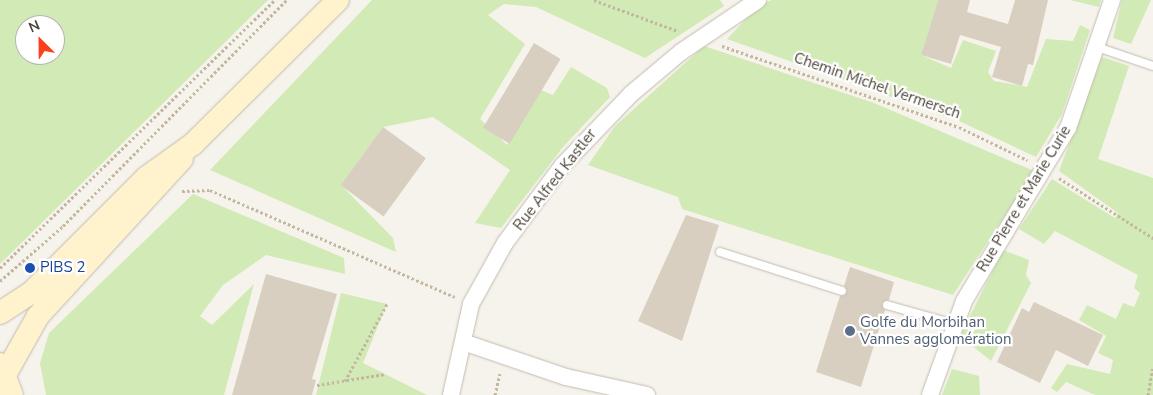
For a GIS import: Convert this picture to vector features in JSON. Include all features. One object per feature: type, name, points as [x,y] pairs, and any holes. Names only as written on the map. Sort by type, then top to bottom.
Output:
[{"type":"main road","points":[[0,312],[30,293],[147,177],[193,144],[338,0]]},
{"type":"main road","points":[[12,395],[3,369],[38,316],[165,183],[193,144]]},
{"type":"street","name":"Rue Alfred Kastler","points":[[451,395],[471,304],[505,243],[585,139],[681,52],[758,0]]},
{"type":"street","name":"Rue Pierre et Marie Curie","points":[[930,395],[954,324],[982,268],[1068,128],[1112,0]]},
{"type":"street","points":[[463,342],[566,377],[647,395]]},
{"type":"lane","points":[[1097,47],[1153,66]]},
{"type":"lane","points":[[720,252],[842,291]]},
{"type":"lane","points":[[887,304],[954,324]]},
{"type":"path","points":[[0,268],[275,0]]},
{"type":"path","points":[[0,281],[63,226],[287,0]]},
{"type":"path","points":[[594,0],[681,32]]},
{"type":"path","name":"Chemin Michel Vermersch","points":[[714,44],[959,126],[1036,165]]},
{"type":"path","points":[[1053,174],[1153,238]]},
{"type":"path","points":[[174,198],[193,188],[210,190],[471,304]]},
{"type":"path","points":[[345,380],[387,304]]},
{"type":"path","points":[[1148,395],[1153,368]]},
{"type":"path","points":[[317,385],[385,374]]},
{"type":"green space","points":[[0,0],[268,0],[0,264]]},
{"type":"green space","points":[[372,0],[720,0],[724,6],[645,58],[536,7],[504,4],[488,15],[525,44],[480,119],[507,145],[541,90],[553,95],[571,67],[607,88],[610,97],[563,147],[501,228],[475,223],[510,170],[433,117],[383,127],[341,185],[393,238],[396,252],[210,170]]},
{"type":"green space","points":[[772,0],[938,0],[921,55],[951,68],[963,40],[996,51],[988,72],[994,81],[1027,87],[1046,39],[1073,41],[1080,25],[1090,30],[1062,114],[1036,157],[959,121],[727,39],[759,5]]},
{"type":"green space","points":[[1070,0],[1101,0],[1099,7]]},
{"type":"green space","points":[[1122,0],[1151,0],[1131,44],[1113,38]]},
{"type":"green space","points":[[704,46],[874,103],[1034,171],[953,295],[682,209],[678,197],[588,165],[615,126]]},
{"type":"green space","points":[[1102,57],[1129,66],[1098,159],[1153,178],[1153,395],[1095,395],[1066,382],[1057,392],[1051,388],[1067,364],[1110,374],[1113,360],[1098,353],[1106,336],[1079,320],[1087,305],[1116,319],[1123,303],[1134,307],[1140,293],[1134,288],[1138,275],[1055,231],[1044,244],[1019,229],[1052,179],[1115,218],[1118,213],[1059,171]]},
{"type":"green space","points":[[193,194],[344,258],[345,274],[266,255],[223,285],[200,316],[212,325],[254,284],[224,395],[46,395],[40,363],[49,333]]},
{"type":"green space","points":[[1003,250],[1029,260],[1026,275],[1031,283],[991,361],[960,336]]},
{"type":"green space","points":[[341,293],[387,304],[363,363],[427,395],[316,395]]},
{"type":"green space","points":[[952,369],[979,376],[980,395],[942,395]]},
{"type":"building","points":[[938,0],[970,0],[967,12],[1008,24],[1015,0],[1048,0],[1033,65],[1028,64],[1022,86],[992,77],[1001,47],[960,35],[951,64],[921,55]]},
{"type":"building","points":[[534,43],[561,59],[510,144],[483,128]]},
{"type":"building","points":[[383,127],[426,158],[384,216],[341,185]]},
{"type":"building","points":[[686,215],[719,225],[682,341],[638,321]]},
{"type":"building","points":[[850,267],[894,282],[889,300],[882,303],[885,310],[861,387],[816,372],[840,296],[847,292],[844,286]]},
{"type":"building","points":[[266,274],[337,294],[312,379],[316,380],[312,395],[232,395]]},
{"type":"building","points":[[1034,302],[1103,335],[1088,366],[1056,350],[1040,383],[997,362],[1022,308],[1029,312]]},
{"type":"place","name":"PIBS 2","points":[[30,268]]},
{"type":"place","name":"Golfe du Morbihan Vannes agglomération","points":[[850,331]]}]
